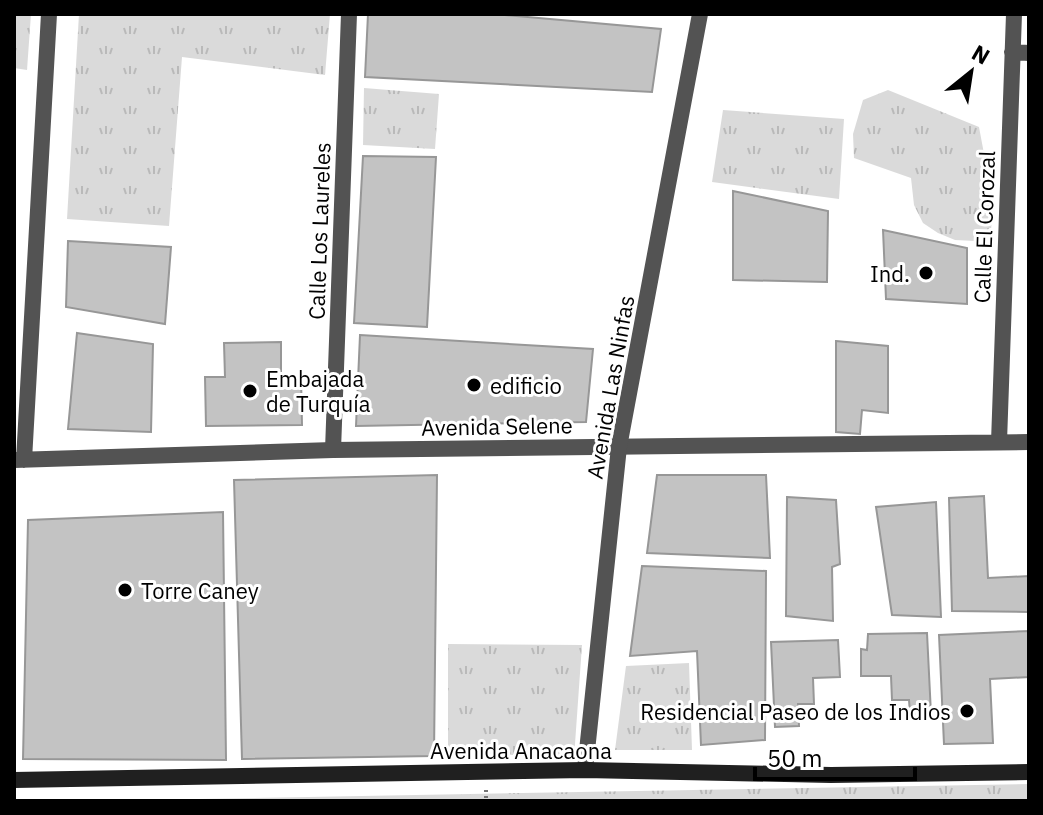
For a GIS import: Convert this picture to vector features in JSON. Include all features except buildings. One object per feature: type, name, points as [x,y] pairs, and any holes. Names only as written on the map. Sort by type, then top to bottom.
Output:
[{"type":"main road","name":"Avenida Anacaona","points":[[14,780],[585,770],[831,775],[1029,772]]},
{"type":"street","points":[[19,460],[49,14]]},
{"type":"street","name":"Calle Los Laureles","points":[[333,450],[349,14]]},
{"type":"street","name":"Avenida Las Ninfas","points":[[585,770],[619,447],[700,14]]},
{"type":"street","name":"Calle El Corozal","points":[[999,442],[1021,52],[1014,14]]},
{"type":"street","name":"Avenida Selene","points":[[19,460],[333,450],[1029,442]]},
{"type":"path","points":[[486,790],[486,801]]},
{"type":"green space","points":[[14,14],[31,14],[27,70],[14,68]]},
{"type":"green space","points":[[79,14],[330,14],[325,75],[182,57],[169,226],[67,219]]},
{"type":"green space","points":[[364,88],[439,94],[435,149],[363,145]]},
{"type":"green space","points":[[888,90],[979,127],[993,202],[991,231],[975,241],[955,240],[938,233],[923,223],[914,205],[911,178],[854,158],[853,134],[863,100]]},
{"type":"green space","points":[[723,110],[844,119],[839,199],[712,182]]},
{"type":"green space","points":[[448,644],[582,645],[574,758],[448,752]]},
{"type":"green space","points":[[689,663],[692,750],[615,750],[626,666]]},
{"type":"green space","points":[[1029,784],[1029,801],[84,801]]},
{"type":"place","name":"Ind.","points":[[926,273]]},
{"type":"place","name":"edificio","points":[[474,385]]},
{"type":"place","name":"Embajada de Turquía","points":[[250,391]]},
{"type":"place","name":"Torre Caney","points":[[125,590]]},
{"type":"place","name":"Residencial Paseo de los Indios","points":[[967,711]]}]
